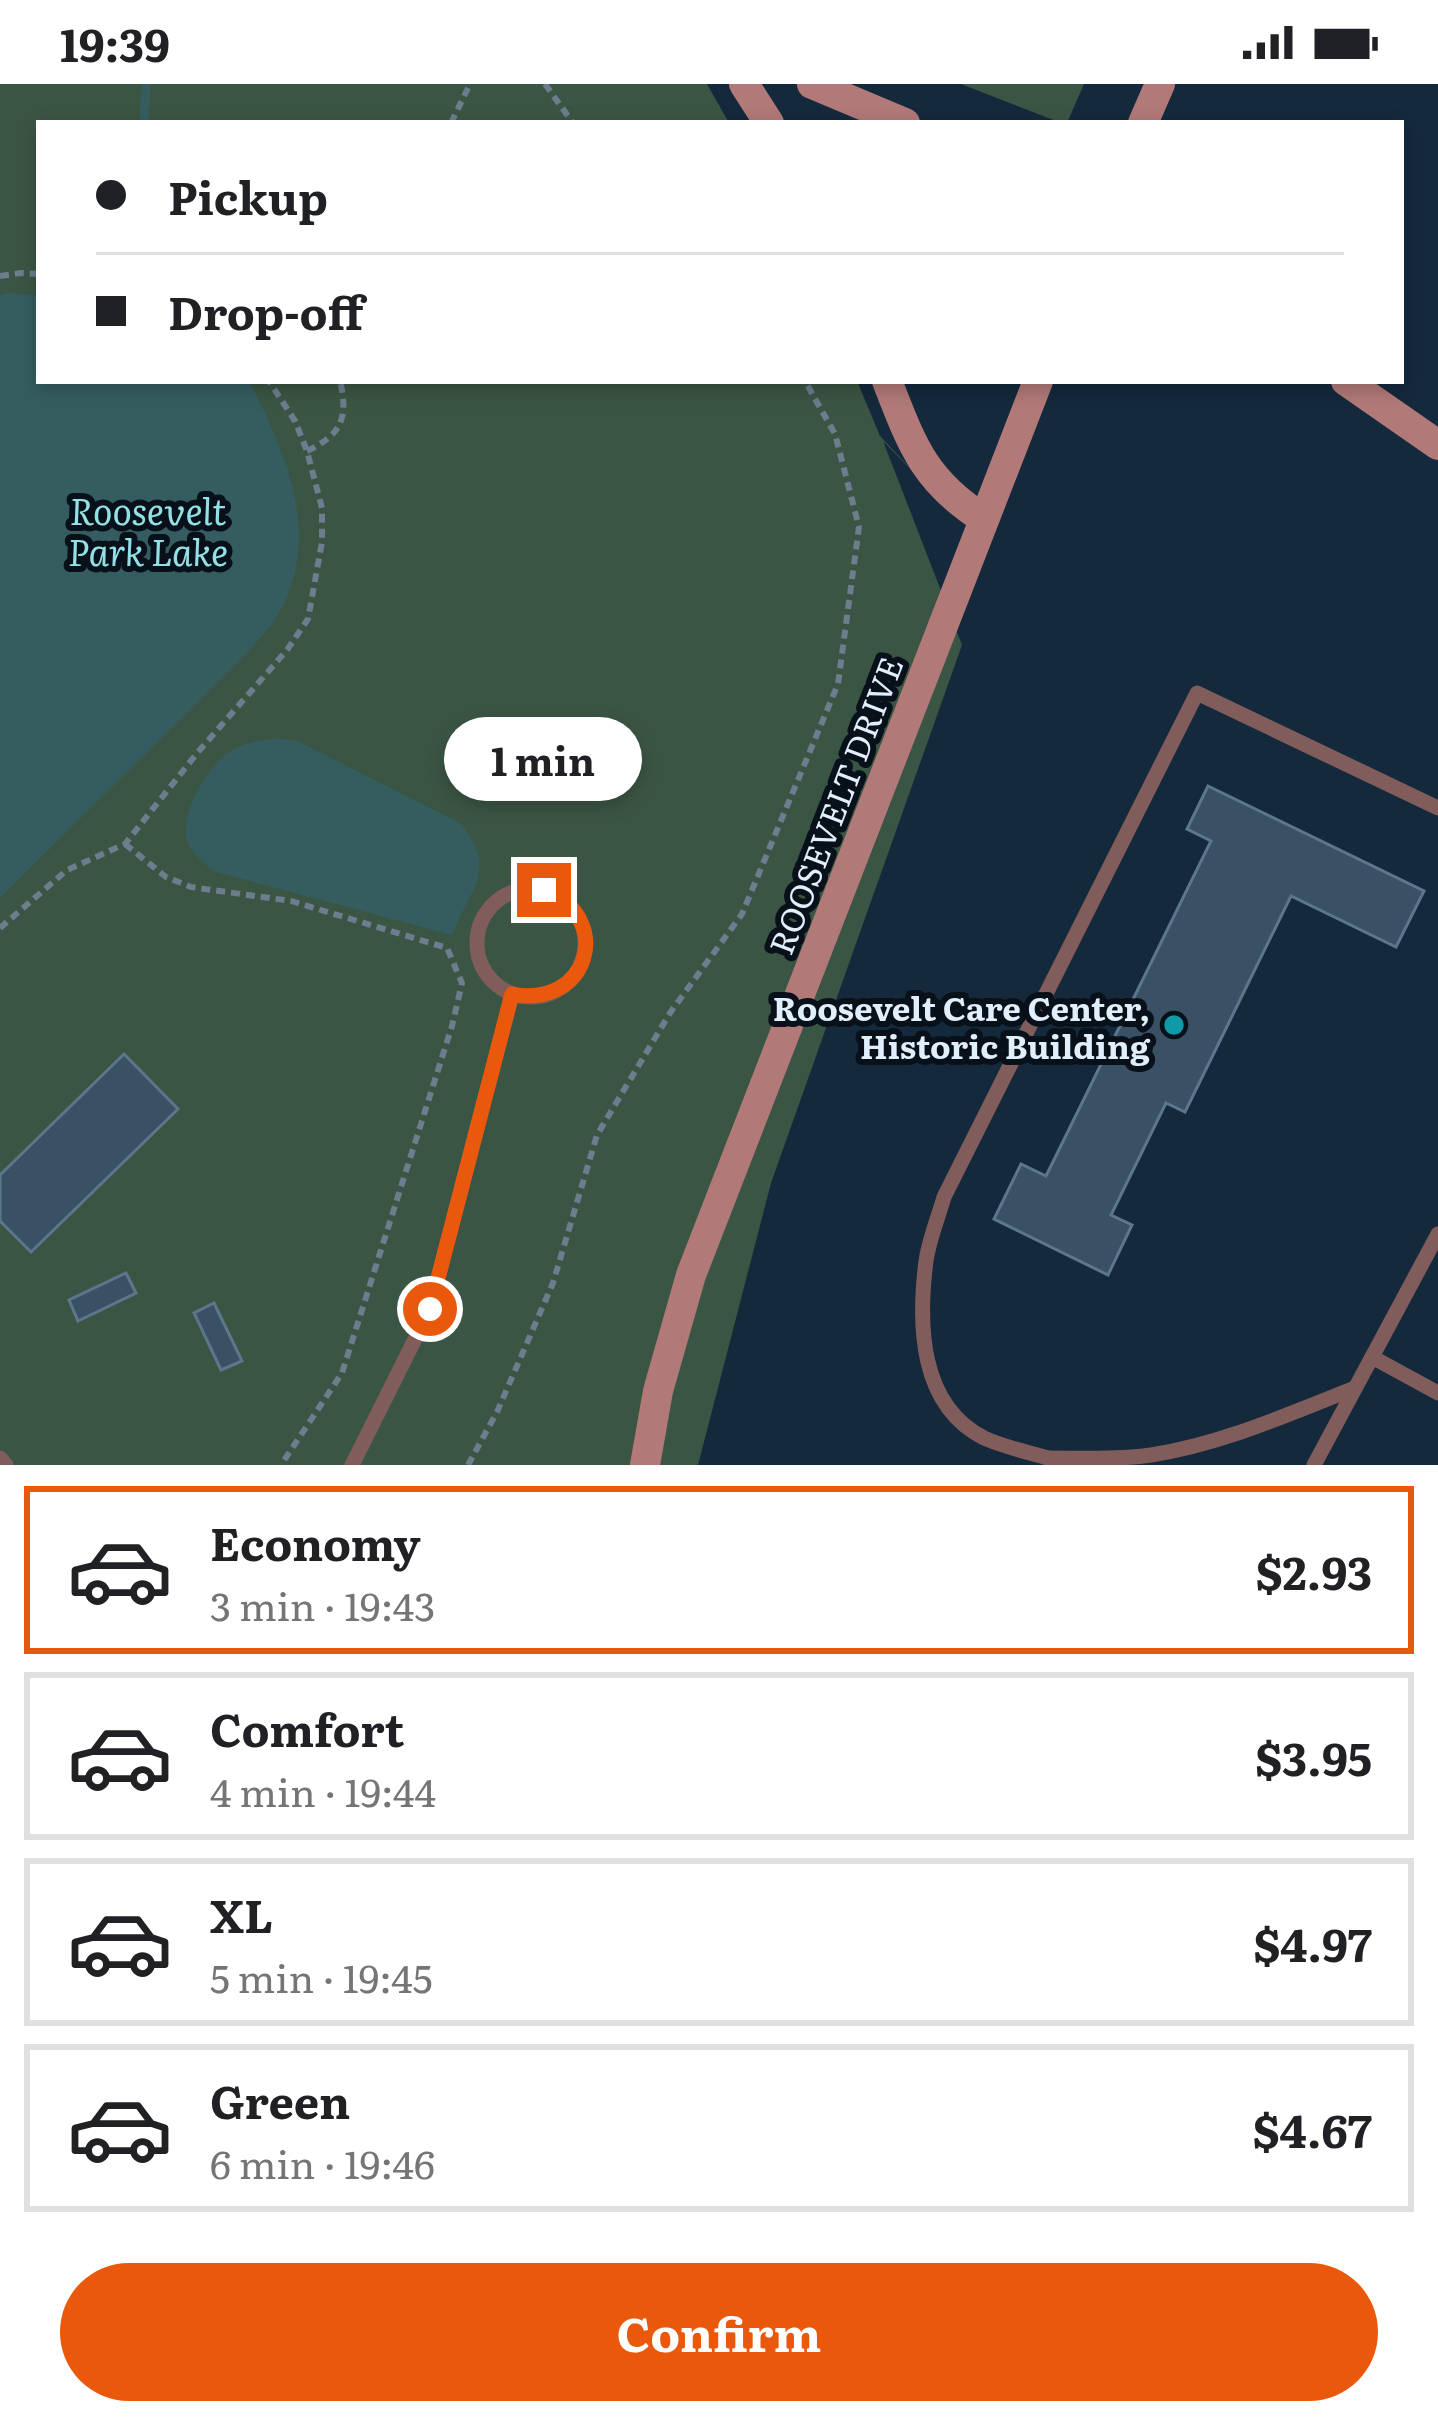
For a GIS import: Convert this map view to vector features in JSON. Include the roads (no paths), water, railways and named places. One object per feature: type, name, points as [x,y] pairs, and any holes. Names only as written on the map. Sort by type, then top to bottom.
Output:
[{"type":"street","points":[[743,84],[768,120]]},
{"type":"street","points":[[812,84],[898,120]]},
{"type":"street","points":[[1144,120],[1160,84]]},
{"type":"street","points":[[888,384],[911,444],[932,476],[957,502],[984,519]]},
{"type":"street","name":"ROOSEVELT DRIVE","points":[[645,1465],[658,1391],[691,1275],[1037,384]]},
{"type":"street","points":[[1350,384],[1438,445]]},
{"type":"lane","points":[[1355,1388],[1186,1448],[1146,1456],[1051,1461],[982,1437],[941,1397],[929,1373],[924,1339],[926,1259],[944,1197],[1197,693],[1438,808]]},
{"type":"lane","points":[[544,890],[574,908],[583,923],[584,959],[563,987],[547,995],[512,994],[484,972],[477,936],[482,919],[508,893],[544,890]]},
{"type":"lane","points":[[352,1465],[430,1309],[512,994]]},
{"type":"lane","points":[[1314,1465],[1438,1234]]},
{"type":"lane","points":[[1372,1358],[1438,1393]]},
{"type":"lane","points":[[0,1458],[6,1465]]},
{"type":"water","name":"Roosevelt Park Lake","points":[[0,295],[36,296],[36,384],[250,384],[288,470],[299,532],[288,594],[269,628],[0,898]]},
{"type":"water","points":[[275,738],[297,741],[460,823],[472,840],[479,867],[452,935],[213,871],[196,855],[188,843],[187,819],[204,780],[229,752]]},
{"type":"waterway","points":[[144,120],[146,84]]},
{"type":"place","name":"Roosevelt Care Center, Historic Building","points":[[1174,1025]]}]
